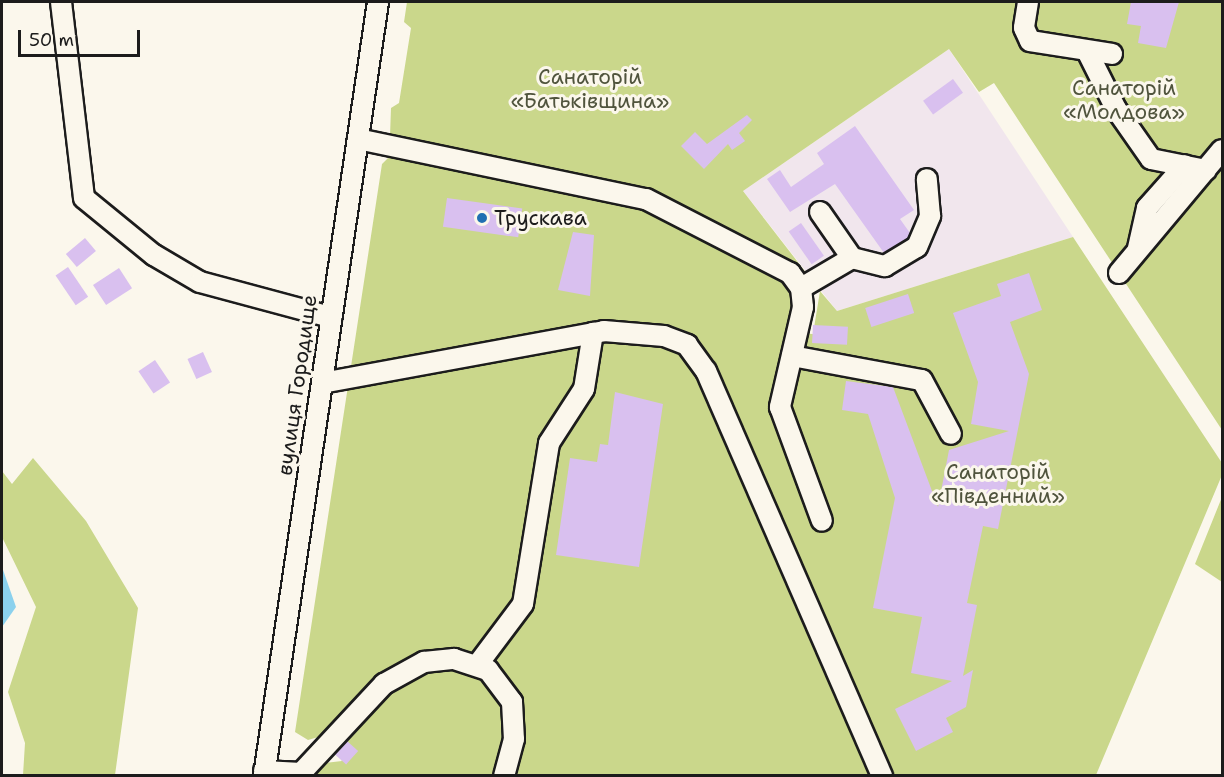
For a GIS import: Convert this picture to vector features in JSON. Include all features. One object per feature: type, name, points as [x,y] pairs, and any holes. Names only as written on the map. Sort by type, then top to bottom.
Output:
[{"type":"street","points":[[61,2],[84,198],[154,255],[200,282],[331,317]]},
{"type":"street","name":"вулиця Городище","points":[[264,773],[378,2]]},
{"type":"street","points":[[1028,2],[1024,28],[1030,40],[1112,54]]},
{"type":"street","points":[[1087,51],[1144,152],[1159,162],[1206,170]]},
{"type":"street","points":[[358,139],[654,202],[790,273],[801,288],[792,356],[780,407],[822,521]]},
{"type":"street","points":[[1119,273],[1222,150]]},
{"type":"street","points":[[1136,254],[1147,208],[1185,165]]},
{"type":"street","points":[[820,212],[852,258],[885,266],[917,248],[930,216],[927,179]]},
{"type":"street","points":[[801,288],[852,258]]},
{"type":"street","points":[[478,664],[524,604],[549,442],[584,389],[593,333]]},
{"type":"street","points":[[322,383],[593,333],[664,336],[698,357],[882,776]]},
{"type":"street","points":[[792,356],[921,380],[951,434]]},
{"type":"street","points":[[264,773],[301,773],[384,684],[403,671],[441,659],[478,664],[501,683],[512,702],[514,739],[504,776]]},
{"type":"shaded area","points":[[949,49],[1073,237],[837,311],[743,191]]},
{"type":"green space","points":[[407,2],[1222,2],[1222,430],[994,83],[979,92],[949,49],[743,191],[807,274],[654,194],[390,136],[391,108],[399,103],[411,28],[404,22]]},
{"type":"green space","name":"Санаторій «Південний»","points":[[392,154],[644,206],[777,274],[794,291],[791,333],[813,334],[820,291],[837,311],[1073,237],[1222,463],[1222,475],[1096,775],[306,775],[316,764],[342,761],[325,735],[308,740],[295,732],[382,164]]},
{"type":"green space","points":[[33,458],[86,521],[138,608],[115,775],[23,775],[25,743],[8,692],[36,607],[2,537],[2,471],[12,484]]},
{"type":"green space","points":[[1222,497],[1222,582],[1195,564]]},
{"type":"water","points":[[2,567],[16,607],[2,627]]},
{"type":"building","points":[[1131,2],[1179,2],[1166,48],[1138,43],[1141,26],[1127,24]]},
{"type":"building","points":[[953,79],[963,93],[933,115],[923,101]]},
{"type":"building","points":[[747,115],[752,120],[739,133],[745,141],[732,150],[728,144],[704,169],[681,146],[695,132],[707,144]]},
{"type":"building","points":[[855,126],[914,210],[900,219],[910,233],[907,239],[884,253],[835,184],[790,212],[767,179],[780,170],[791,187],[824,164],[817,153]]},
{"type":"building","name":"Трускава","points":[[447,198],[522,209],[518,237],[443,227]]},
{"type":"building","points":[[801,223],[824,256],[812,264],[789,232]]},
{"type":"building","points":[[573,232],[594,235],[590,296],[558,290]]},
{"type":"building","points":[[85,238],[96,251],[77,267],[66,254]]},
{"type":"building","points":[[68,267],[88,297],[76,305],[56,275]]},
{"type":"building","points":[[119,268],[132,288],[106,305],[93,285]]},
{"type":"building","points":[[1029,273],[1042,310],[1010,322],[1029,374],[998,529],[983,526],[967,603],[977,605],[963,676],[973,670],[966,707],[946,718],[953,732],[916,751],[895,709],[952,681],[911,673],[922,617],[873,608],[895,498],[868,414],[842,410],[846,381],[893,387],[938,507],[949,450],[1009,431],[971,424],[978,382],[953,313],[1001,296],[997,284]]},
{"type":"building","points":[[908,294],[914,313],[871,327],[865,308]]},
{"type":"building","points":[[813,325],[848,327],[847,345],[812,343]]},
{"type":"building","points":[[203,352],[212,372],[196,379],[187,359]]},
{"type":"building","points":[[155,360],[170,382],[154,394],[138,371]]},
{"type":"building","points":[[615,392],[663,404],[639,567],[556,555],[570,458],[597,462],[600,444],[608,445]]},
{"type":"building","points":[[347,741],[358,751],[346,764],[335,754]]},
{"type":"place","name":"Трускава","points":[[482,218]]},
{"type":"park label","name":"Санаторій «Батьківщина»","points":[[590,89]]},
{"type":"park label","name":"Санаторій «Молдова»","points":[[1124,100]]}]
